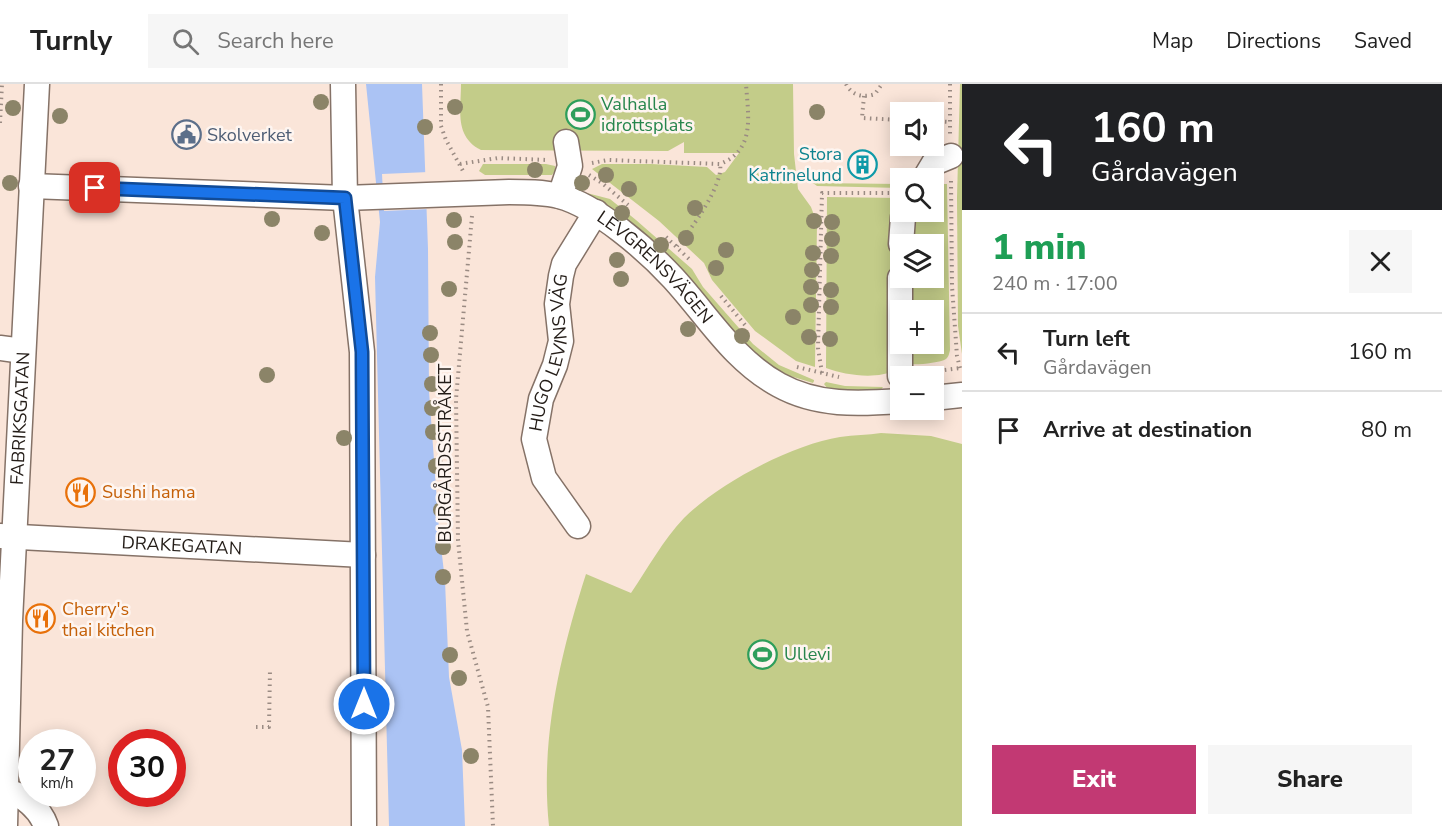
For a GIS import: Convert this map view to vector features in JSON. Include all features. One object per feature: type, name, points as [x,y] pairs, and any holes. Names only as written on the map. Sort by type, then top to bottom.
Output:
[{"type":"street","name":"FABRIKSGATAN","points":[[5,826],[11,350],[31,186],[37,84]]},
{"type":"street","points":[[343,84],[345,198],[362,352],[364,826]]},
{"type":"street","points":[[560,196],[577,169],[566,142]]},
{"type":"street","points":[[931,168],[934,163],[951,156]]},
{"type":"street","name":"LEVGRENSVÄGEN","points":[[31,186],[345,198],[527,192],[560,196],[596,212],[642,249],[673,278],[734,352],[759,373],[781,386],[828,402],[890,402]]},
{"type":"street","name":"HUGO LEVINS VÄG","points":[[578,526],[544,478],[534,439],[541,399],[555,365],[561,341],[557,304],[564,264],[596,212]]},
{"type":"street","points":[[901,288],[905,366]]},
{"type":"street","points":[[944,397],[962,395]]},
{"type":"street","name":"DRAKEGATAN","points":[[7,537],[363,555]]},
{"type":"street","points":[[6,791],[17,793],[43,816],[46,826]]},
{"type":"path","points":[[0,123],[2,84]]},
{"type":"path","name":"BURGÅRDSSTRÅKET","points":[[441,84],[441,126],[467,178],[464,193],[471,233],[456,399],[458,540],[467,631],[488,706],[493,826]]},
{"type":"path","points":[[577,169],[592,162],[608,160],[720,164],[735,156],[745,141],[748,120],[746,84]]},
{"type":"path","points":[[846,84],[857,95],[864,96],[875,94],[882,84]]},
{"type":"path","points":[[944,370],[961,368],[957,356],[952,286],[950,84]]},
{"type":"path","points":[[864,96],[862,118],[890,119]]},
{"type":"path","points":[[944,122],[950,122]]},
{"type":"path","points":[[460,164],[489,159],[556,161],[577,169],[635,211]]},
{"type":"path","points":[[677,246],[713,192],[722,169],[720,164]]},
{"type":"path","points":[[822,373],[818,348],[822,193],[890,193]]},
{"type":"path","points":[[660,232],[691,261]]},
{"type":"path","points":[[720,295],[749,330]]},
{"type":"path","points":[[789,364],[850,378]]},
{"type":"path","points":[[256,727],[269,727],[270,670]]},
{"type":"green space","points":[[461,84],[793,84],[794,154],[798,189],[811,207],[817,223],[815,367],[796,361],[755,331],[712,280],[704,263],[659,221],[592,169],[602,164],[651,164],[707,167],[716,175],[725,172],[739,153],[684,153],[684,142],[668,151],[481,150],[472,144],[463,130],[460,113]]},
{"type":"green space","points":[[960,84],[962,84],[962,354],[958,326],[957,198]]},
{"type":"green space","points":[[483,164],[546,164],[555,166],[555,171],[552,175],[485,175],[479,171]]},
{"type":"green space","points":[[813,183],[890,184],[890,188],[817,186]]},
{"type":"green space","points":[[944,184],[947,184],[950,350],[948,357],[943,360],[910,364],[908,354],[944,354],[944,300],[906,300],[906,288],[944,288],[944,234],[910,234],[912,222],[944,222]]},
{"type":"green space","points":[[583,192],[610,199],[636,220],[692,269],[703,287],[753,344],[779,365],[814,380],[813,383],[787,375],[755,356],[593,198]]},
{"type":"green space","points":[[827,197],[890,198],[890,222],[898,222],[897,234],[890,234],[890,288],[897,288],[897,300],[890,300],[890,354],[896,354],[896,366],[890,366],[890,372],[870,376],[842,373],[826,368]]},
{"type":"green space","points":[[826,382],[845,386],[883,387],[880,391],[856,392],[827,388],[824,384]]},
{"type":"green space","name":"Ullevi","points":[[881,433],[931,436],[962,444],[962,826],[549,826],[547,762],[554,698],[568,635],[586,574],[631,593],[662,545],[684,518],[736,479],[778,457],[821,441]]},
{"type":"water","points":[[366,84],[422,84],[428,249],[429,391],[445,581],[449,677],[462,750],[465,826],[389,826],[375,277],[380,222]]},
{"type":"pier","points":[[429,172],[430,209],[384,211],[382,174]]},
{"type":"place","name":"Valhalla idrottsplats","points":[[580,114]]},
{"type":"place","name":"Skolverket","points":[[186,135]]},
{"type":"place","name":"Stora Katrinelund","points":[[863,164]]},
{"type":"place","name":"Sushi hama","points":[[81,492]]},
{"type":"place","name":"Cherry's thai kitchen","points":[[41,619]]},
{"type":"place","name":"Ullevi","points":[[763,654]]},
{"type":"route","points":[[95,188],[345,198],[362,352],[364,704]]}]
